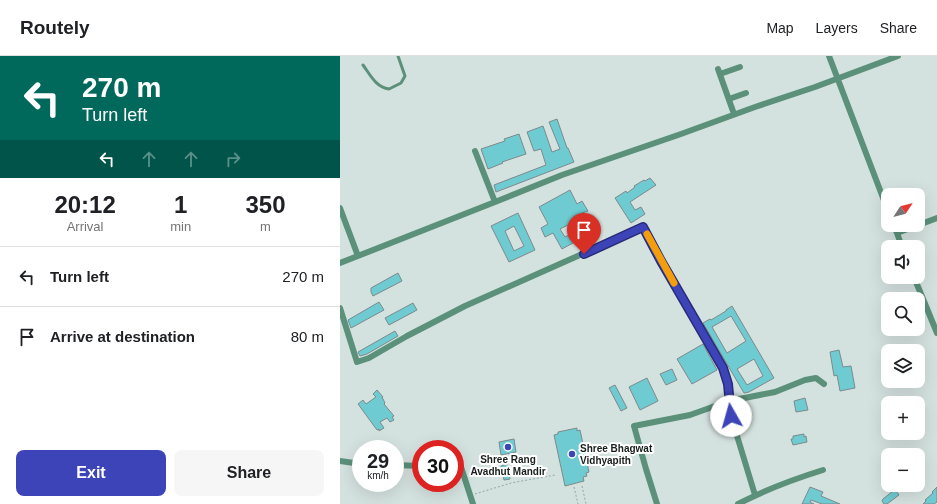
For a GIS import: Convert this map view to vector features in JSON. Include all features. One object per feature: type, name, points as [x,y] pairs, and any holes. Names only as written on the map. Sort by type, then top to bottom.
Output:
[{"type":"street","points":[[829,56],[881,192]]},
{"type":"street","points":[[340,263],[562,175],[898,56]]},
{"type":"street","points":[[734,114],[719,72],[740,68]]},
{"type":"street","points":[[729,99],[746,93]]},
{"type":"street","points":[[475,151],[495,202]]},
{"type":"street","points":[[340,208],[358,256]]},
{"type":"street","points":[[899,240],[896,233],[937,218]]},
{"type":"street","points":[[340,308],[357,362],[369,358],[407,336],[466,306],[643,227],[723,368],[728,384],[731,416],[755,495]]},
{"type":"street","points":[[917,284],[937,333]]},
{"type":"street","points":[[657,504],[634,426],[690,415],[729,401],[775,392],[805,380],[816,378],[824,384]]},
{"type":"street","points":[[340,461],[352,463]]},
{"type":"street","points":[[738,504],[755,495],[823,470]]},
{"type":"street","points":[[464,476],[473,504]]},
{"type":"lane","points":[[363,66],[380,87],[389,89],[401,83],[405,76],[398,56]]},
{"type":"path","points":[[471,496],[511,483],[555,476]]},
{"type":"path","points":[[582,486],[586,504]]},
{"type":"path","points":[[574,487],[578,504]]},
{"type":"building","points":[[557,119],[567,148],[574,162],[496,192],[494,185],[546,165],[541,149],[534,151],[527,132],[543,126],[552,152],[560,149],[549,122]]},
{"type":"building","points":[[519,134],[526,154],[502,162],[503,163],[488,169],[481,149],[505,141],[504,139]]},
{"type":"building","points":[[650,178],[656,185],[630,202],[635,210],[641,207],[645,214],[631,223],[615,198],[626,191],[627,193],[635,187],[634,186]]},
{"type":"building","points":[[570,190],[577,204],[582,201],[588,211],[582,213],[593,232],[562,249],[553,233],[545,237],[541,228],[548,224],[539,207]],"holes":[[[576,221],[580,229],[565,237],[560,229]]]},
{"type":"building","points":[[518,213],[535,250],[509,262],[491,226]],"holes":[[[514,226],[524,246],[514,251],[505,231]]]},
{"type":"building","points":[[398,273],[402,281],[373,296],[371,288]]},
{"type":"building","points":[[379,302],[384,310],[351,328],[348,320]]},
{"type":"building","points":[[413,303],[417,310],[389,325],[385,318]]},
{"type":"building","points":[[732,306],[774,378],[749,392],[744,393],[703,323],[710,319],[711,320]],"holes":[[[731,316],[746,341],[727,353],[712,327]],[[754,359],[763,376],[747,385],[737,369]]]},
{"type":"building","points":[[395,331],[398,336],[367,354],[360,356],[358,352]]},
{"type":"building","points":[[703,344],[717,370],[692,384],[677,359]]},
{"type":"building","points":[[839,350],[843,367],[851,366],[855,388],[840,391],[837,375],[834,376],[830,352]]},
{"type":"building","points":[[672,369],[677,380],[666,385],[660,374]]},
{"type":"building","points":[[647,378],[658,401],[640,410],[629,387]]},
{"type":"building","points":[[615,385],[627,408],[621,411],[609,388]]},
{"type":"building","points":[[377,390],[383,397],[384,404],[394,416],[392,417],[394,420],[390,422],[387,418],[380,422],[384,428],[379,431],[379,429],[377,430],[358,404],[363,400],[366,404],[376,397],[373,394]]},
{"type":"building","points":[[805,398],[808,410],[796,412],[794,401]]},
{"type":"building","name":"Shree Bhagwat Vidhyapith","points":[[577,428],[577,431],[580,430],[589,472],[586,473],[587,476],[583,477],[584,481],[565,486],[554,435],[558,434],[558,432]]},
{"type":"building","points":[[804,434],[807,442],[793,445],[791,439],[793,439],[793,436]]},
{"type":"building","name":"Shree Rang Avadhut Mandir","points":[[514,439],[516,452],[501,455],[499,442]]},
{"type":"building","points":[[507,464],[510,479],[504,480],[501,466]]},
{"type":"building","points":[[810,487],[823,492],[821,496],[840,504],[822,504],[811,500],[810,502],[814,504],[802,504]]},
{"type":"building","points":[[937,487],[937,502],[934,504],[923,504],[926,501],[925,500]]},
{"type":"building","points":[[892,492],[897,492],[899,495],[887,504],[884,504],[882,501]]},
{"type":"slow traffic","points":[[647,234],[674,283]]},
{"type":"place","name":"Shree Rang Avadhut Mandir","points":[[508,447]]},
{"type":"place","name":"Shree Bhagwat Vidhyapith","points":[[572,454]]},
{"type":"route","points":[[584,254],[643,227],[723,368],[728,384],[731,416]]}]
